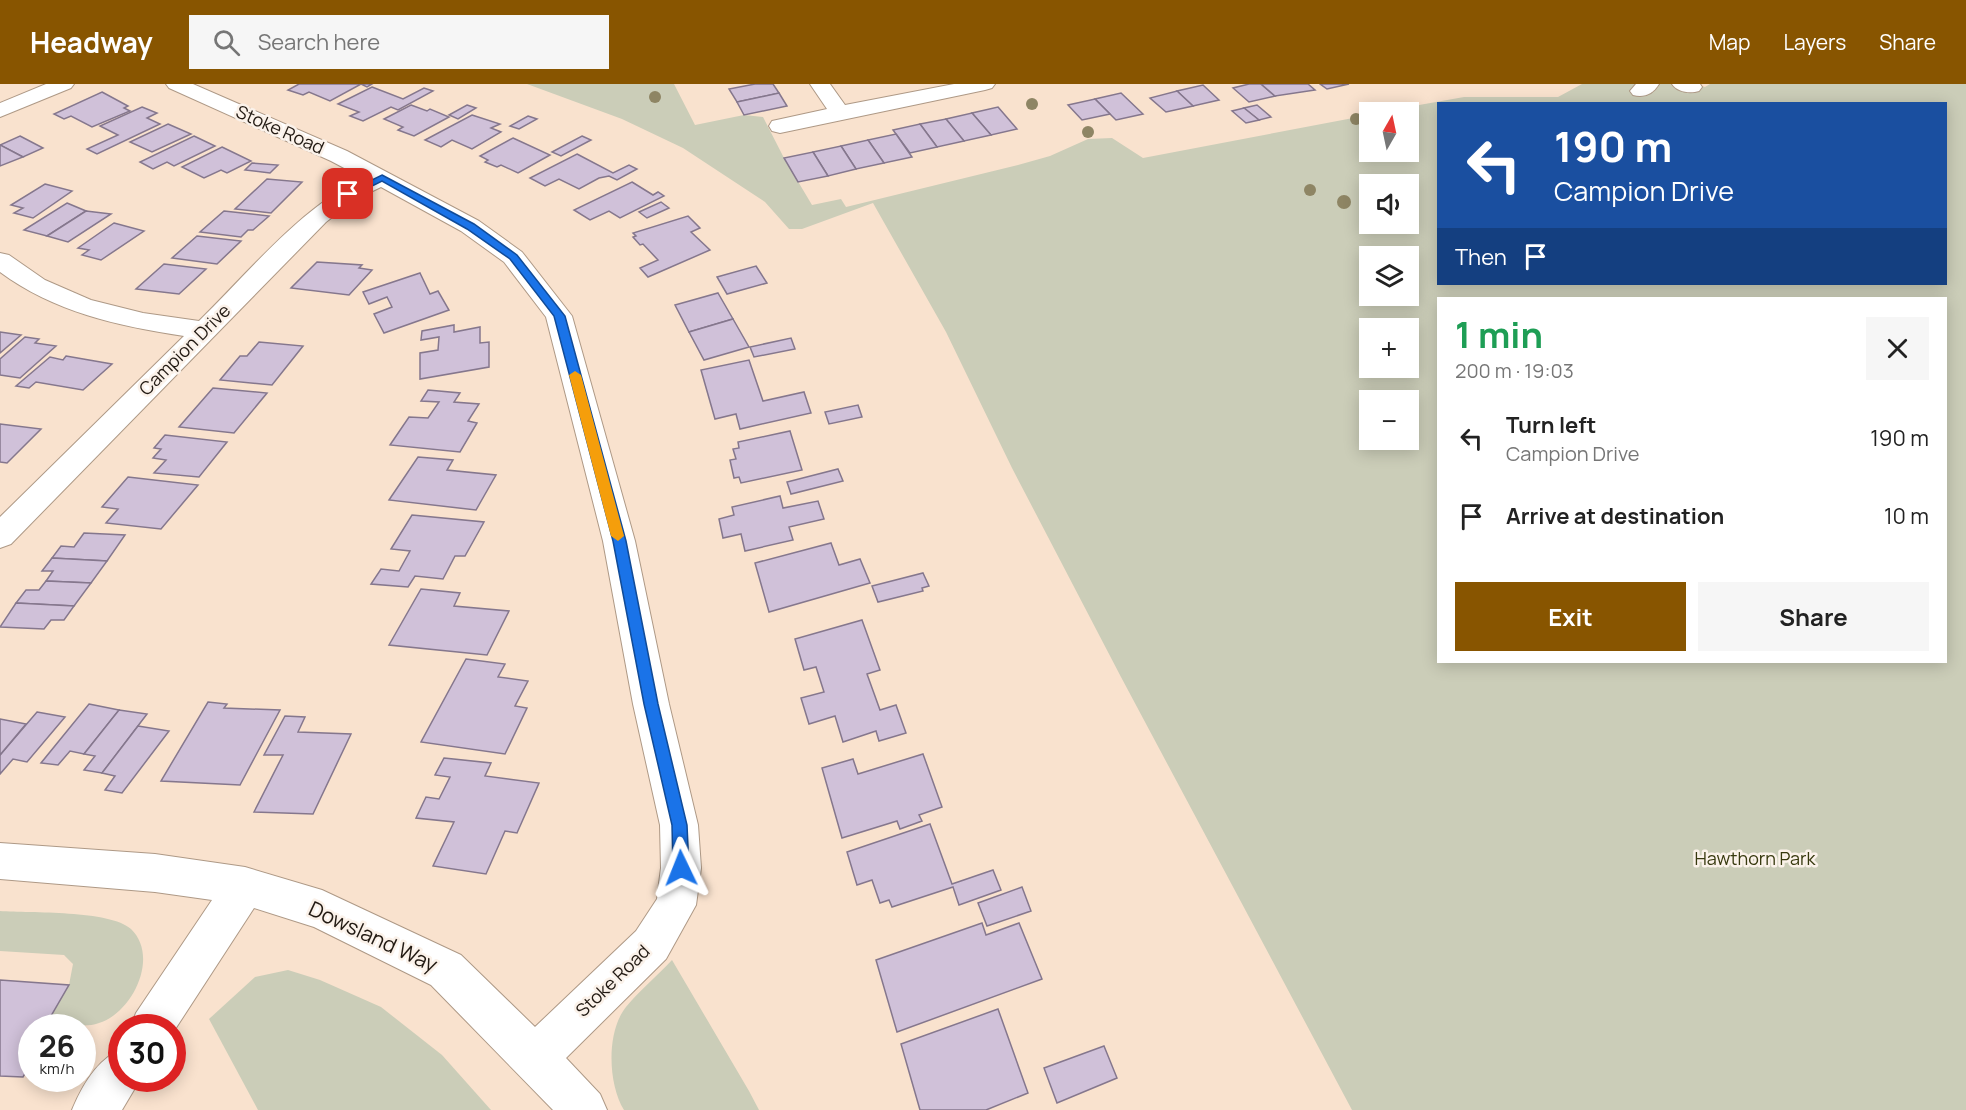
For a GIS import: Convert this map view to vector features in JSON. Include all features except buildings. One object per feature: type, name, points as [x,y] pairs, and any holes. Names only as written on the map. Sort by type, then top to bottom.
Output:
[{"type":"street","points":[[0,111],[64,84]]},
{"type":"street","points":[[820,84],[840,113]]},
{"type":"street","points":[[780,126],[985,84]]},
{"type":"street","name":"Stoke Road","points":[[180,85],[339,156],[470,226],[513,257],[560,316],[619,541],[651,704],[680,825],[681,868],[676,905],[651,945],[535,1057]]},
{"type":"street","name":"Campion Drive","points":[[0,536],[318,217],[348,194],[382,178]]},
{"type":"street","points":[[0,260],[41,288],[82,306],[135,321],[206,330]]},
{"type":"street","name":"Dowsland Way","points":[[0,861],[155,873],[244,886],[322,910],[446,970],[535,1057]]},
{"type":"street","points":[[160,1014],[244,886]]},
{"type":"street","points":[[535,1057],[584,1110]]},
{"type":"street","points":[[95,1110],[108,1091]]},
{"type":"green space","name":"Hawthorn Park","points":[[527,84],[674,84],[695,125],[744,115],[763,117],[812,205],[841,199],[846,207],[1018,165],[1050,156],[1088,139],[1112,138],[1143,158],[1359,117],[1359,162],[1419,162],[1419,105],[1464,97],[1558,97],[1582,84],[1696,84],[1705,87],[1710,84],[1966,84],[1966,1110],[1352,1110],[1121,677],[1012,468],[946,332],[873,203],[802,229],[789,229],[765,202],[683,148],[622,119]]},
{"type":"green space","points":[[0,911],[88,915],[106,918],[131,929],[139,941],[143,954],[138,983],[131,996],[115,1014],[108,1014],[108,1018],[96,1024],[96,1014],[52,1014],[69,985],[73,964],[64,955],[0,951]]},
{"type":"green space","points":[[672,960],[759,1110],[624,1110],[612,1073],[612,1044],[615,1030],[626,1007]]},
{"type":"green space","points":[[288,970],[320,980],[381,1007],[442,1055],[491,1110],[258,1110],[209,1019],[255,977]]},
{"type":"slow traffic","points":[[575,375],[618,536]]},
{"type":"route","points":[[348,194],[382,178],[470,226],[513,257],[553,304],[560,316],[619,541],[651,704],[680,825],[681,868]]}]
